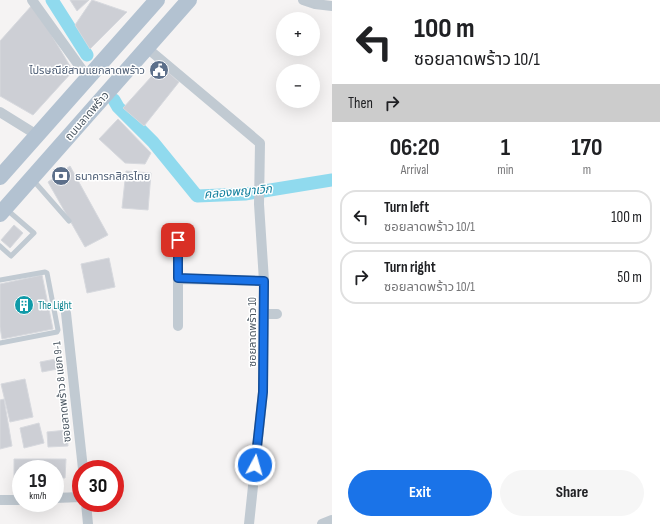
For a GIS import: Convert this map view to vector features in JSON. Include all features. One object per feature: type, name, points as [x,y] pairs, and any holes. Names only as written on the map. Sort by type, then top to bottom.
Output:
[{"type":"main road","points":[[0,177],[157,0]]},
{"type":"main road","name":"ถนนลาดพร้าว","points":[[3,211],[189,0]]},
{"type":"main road","points":[[59,110],[78,126]]},
{"type":"main road","points":[[14,161],[32,178]]},
{"type":"street","points":[[32,0],[88,78]]},
{"type":"street","points":[[303,0],[315,4],[332,6]]},
{"type":"street","name":"ซอยลาดพร้าว 10","points":[[147,48],[260,143],[261,172],[259,204],[264,281],[263,392],[249,524]]},
{"type":"street","points":[[0,112],[37,135]]},
{"type":"street","points":[[178,240],[178,326]]},
{"type":"street","points":[[178,278],[264,281]]},
{"type":"street","name":"ซอยลาดพร้าว 8 แยก 9-1","points":[[66,313],[82,460]]},
{"type":"street","points":[[264,314],[277,314]]},
{"type":"street","points":[[0,500],[12,500]]},
{"type":"street","points":[[87,512],[88,524]]},
{"type":"street","points":[[322,524],[332,520]]},
{"type":"lane","points":[[32,178],[69,221]]},
{"type":"lane","points":[[0,246],[11,256],[34,233],[3,211]]},
{"type":"lane","points":[[0,280],[45,272],[47,273],[58,330],[57,332],[0,343]]},
{"type":"building","points":[[70,0],[89,0],[77,11]]},
{"type":"building","points":[[92,0],[127,12],[90,49],[75,25]]},
{"type":"building","points":[[33,4],[73,71],[33,115],[0,96],[0,41]]},
{"type":"building","points":[[161,66],[179,82],[144,126],[123,108]]},
{"type":"building","points":[[118,119],[151,153],[145,164],[125,163],[99,139]]},
{"type":"building","points":[[70,166],[108,235],[85,247],[48,182]]},
{"type":"building","points":[[126,171],[151,173],[148,210],[122,208]]},
{"type":"building","points":[[14,225],[23,233],[10,248],[1,240]]},
{"type":"building","points":[[109,258],[115,287],[87,293],[81,264]]},
{"type":"building","name":"The Light","points":[[42,275],[53,329],[2,339],[0,327],[0,284]]},
{"type":"building","points":[[61,358],[63,368],[42,372],[40,362]]},
{"type":"building","points":[[25,379],[33,417],[10,422],[1,384]]},
{"type":"building","points":[[4,399],[12,446],[0,449],[0,400]]},
{"type":"building","points":[[39,423],[44,443],[24,448],[20,428]]},
{"type":"building","points":[[67,430],[68,446],[48,447],[47,432]]},
{"type":"building","points":[[66,459],[65,478],[64,460],[14,460]]},
{"type":"waterway","name":"คลองพญาเวิก","points":[[52,0],[87,55]]},
{"type":"waterway","name":"คลองพญาเวิก","points":[[114,100],[118,107],[153,142],[197,196],[245,194],[332,180]]},
{"type":"place","name":"ไปรษณีย์สามแยกลาดพร้าว","points":[[159,70]]},
{"type":"place","name":"ธนาคารกสิกรไทย","points":[[61,176]]},
{"type":"place","name":"The Light","points":[[24,305]]},
{"type":"route","points":[[178,240],[178,278],[264,281],[263,392],[255,465]]}]
